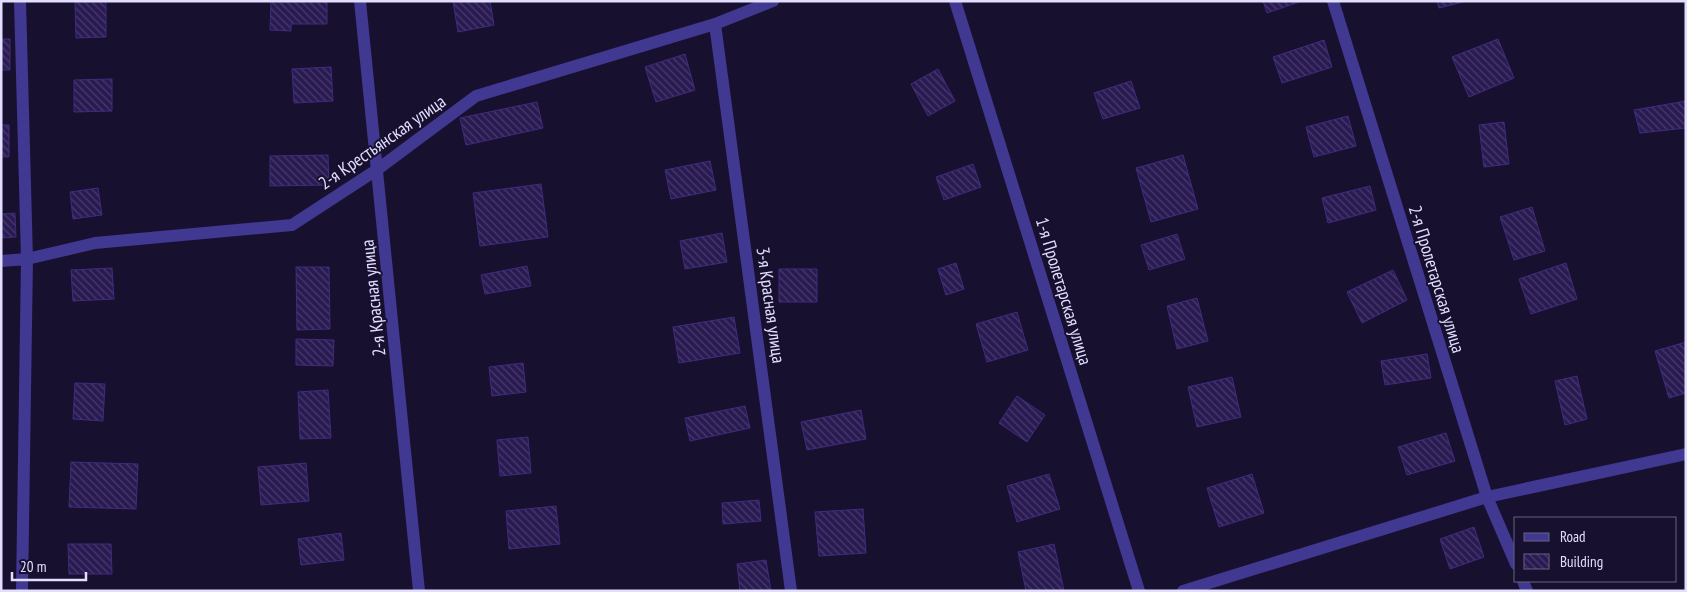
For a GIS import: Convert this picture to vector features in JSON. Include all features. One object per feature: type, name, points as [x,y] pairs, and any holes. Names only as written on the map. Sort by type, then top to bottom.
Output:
[{"type":"street","points":[[20,1],[27,259],[22,591]]},
{"type":"street","name":"2-я Красная улица","points":[[360,1],[419,591]]},
{"type":"street","name":"2-я Крестьянская улица","points":[[1,261],[27,259],[95,243],[292,225],[378,169],[476,96],[715,24],[773,1]]},
{"type":"street","name":"1-я Пролетарская улица","points":[[955,1],[1139,591]]},
{"type":"street","name":"2-я Пролетарская улица","points":[[1333,1],[1487,497],[1514,559]]},
{"type":"street","name":"3-я Красная улица","points":[[715,24],[791,591]]},
{"type":"street","points":[[1184,591],[1487,497],[1686,454]]},
{"type":"building","points":[[106,1],[106,37],[76,38],[75,2]]},
{"type":"building","points":[[271,1],[327,1],[327,24],[291,24],[291,31],[270,30]]},
{"type":"building","points":[[453,1],[490,1],[494,25],[458,32]]},
{"type":"building","points":[[1263,1],[1302,1],[1267,13]]},
{"type":"building","points":[[1437,1],[1467,1],[1439,8]]},
{"type":"building","points":[[1,39],[10,39],[10,70],[1,70]]},
{"type":"building","points":[[1498,39],[1514,78],[1469,97],[1452,57]]},
{"type":"building","points":[[1324,40],[1332,67],[1282,83],[1273,57]]},
{"type":"building","points":[[685,54],[695,90],[656,102],[645,67]]},
{"type":"building","points":[[331,67],[333,101],[294,103],[292,69]]},
{"type":"building","points":[[938,69],[955,101],[928,116],[911,84]]},
{"type":"building","points":[[112,79],[112,111],[74,112],[74,80]]},
{"type":"building","points":[[1131,81],[1140,108],[1103,119],[1094,93]]},
{"type":"building","points":[[1686,101],[1686,128],[1640,133],[1634,110]]},
{"type":"building","points":[[537,102],[543,128],[466,145],[460,118]]},
{"type":"building","points":[[1348,116],[1356,146],[1314,157],[1306,127]]},
{"type":"building","points":[[1504,122],[1509,164],[1484,167],[1479,125]]},
{"type":"building","points":[[1,125],[9,125],[9,157],[1,157]]},
{"type":"building","points":[[328,155],[329,185],[270,186],[270,156]]},
{"type":"building","points":[[1183,155],[1198,209],[1151,222],[1136,168]]},
{"type":"building","points":[[710,161],[716,190],[671,199],[665,170]]},
{"type":"building","points":[[973,164],[981,187],[944,200],[936,177]]},
{"type":"building","points":[[541,184],[548,237],[480,246],[473,193]]},
{"type":"building","points":[[1370,186],[1376,210],[1328,223],[1322,198]]},
{"type":"building","points":[[98,188],[102,215],[73,219],[70,192]]},
{"type":"building","points":[[1532,207],[1545,251],[1514,260],[1500,217]]},
{"type":"building","points":[[15,213],[16,237],[1,238],[1,214]]},
{"type":"building","points":[[722,233],[727,262],[685,269],[680,241]]},
{"type":"building","points":[[1177,234],[1185,259],[1149,270],[1141,245]]},
{"type":"building","points":[[956,263],[964,289],[946,295],[938,269]]},
{"type":"building","points":[[1566,263],[1577,299],[1531,314],[1519,279]]},
{"type":"building","points":[[527,266],[531,286],[485,294],[481,275]]},
{"type":"building","points":[[296,267],[329,267],[330,329],[297,330]]},
{"type":"building","points":[[112,268],[114,299],[73,301],[71,270]]},
{"type":"building","points":[[779,269],[817,269],[817,302],[779,302]]},
{"type":"building","points":[[1393,270],[1407,300],[1362,323],[1347,292]]},
{"type":"building","points":[[1197,298],[1208,341],[1177,349],[1167,306]]},
{"type":"building","points":[[1017,312],[1028,350],[987,362],[976,324]]},
{"type":"building","points":[[734,317],[740,353],[679,363],[673,327]]},
{"type":"building","points":[[296,339],[334,340],[333,366],[296,365]]},
{"type":"building","points":[[1686,342],[1686,393],[1669,398],[1655,351]]},
{"type":"building","points":[[1427,354],[1431,378],[1385,385],[1381,361]]},
{"type":"building","points":[[523,363],[526,392],[492,396],[489,367]]},
{"type":"building","points":[[1577,376],[1587,419],[1565,425],[1555,381]]},
{"type":"building","points":[[1232,377],[1241,417],[1197,427],[1188,387]]},
{"type":"building","points":[[75,383],[105,384],[103,421],[73,419]]},
{"type":"building","points":[[328,390],[331,438],[300,439],[298,392]]},
{"type":"building","points":[[1017,396],[1045,415],[1027,442],[999,423]]},
{"type":"building","points":[[745,406],[750,428],[690,441],[685,418]]},
{"type":"building","points":[[861,410],[866,439],[807,450],[801,422]]},
{"type":"building","points":[[1446,433],[1455,461],[1407,475],[1398,447]]},
{"type":"building","points":[[528,437],[531,473],[500,476],[497,440]]},
{"type":"building","points":[[71,462],[138,464],[136,509],[69,507]]},
{"type":"building","points":[[306,463],[309,501],[261,505],[258,467]]},
{"type":"building","points":[[1049,474],[1060,509],[1017,522],[1007,486]]},
{"type":"building","points":[[1252,474],[1264,513],[1219,527],[1207,488]]},
{"type":"building","points":[[759,500],[761,521],[723,524],[722,503]]},
{"type":"building","points":[[556,506],[560,544],[509,549],[506,511]]},
{"type":"building","points":[[863,509],[866,553],[819,556],[815,512]]},
{"type":"building","points":[[1474,527],[1484,557],[1450,569],[1440,539]]},
{"type":"building","points":[[341,533],[344,560],[301,565],[298,539]]},
{"type":"building","points":[[68,544],[111,544],[112,574],[69,574]]},
{"type":"building","points":[[1054,544],[1064,591],[1026,591],[1018,552]]},
{"type":"building","points":[[766,560],[771,591],[740,591],[737,564]]}]
